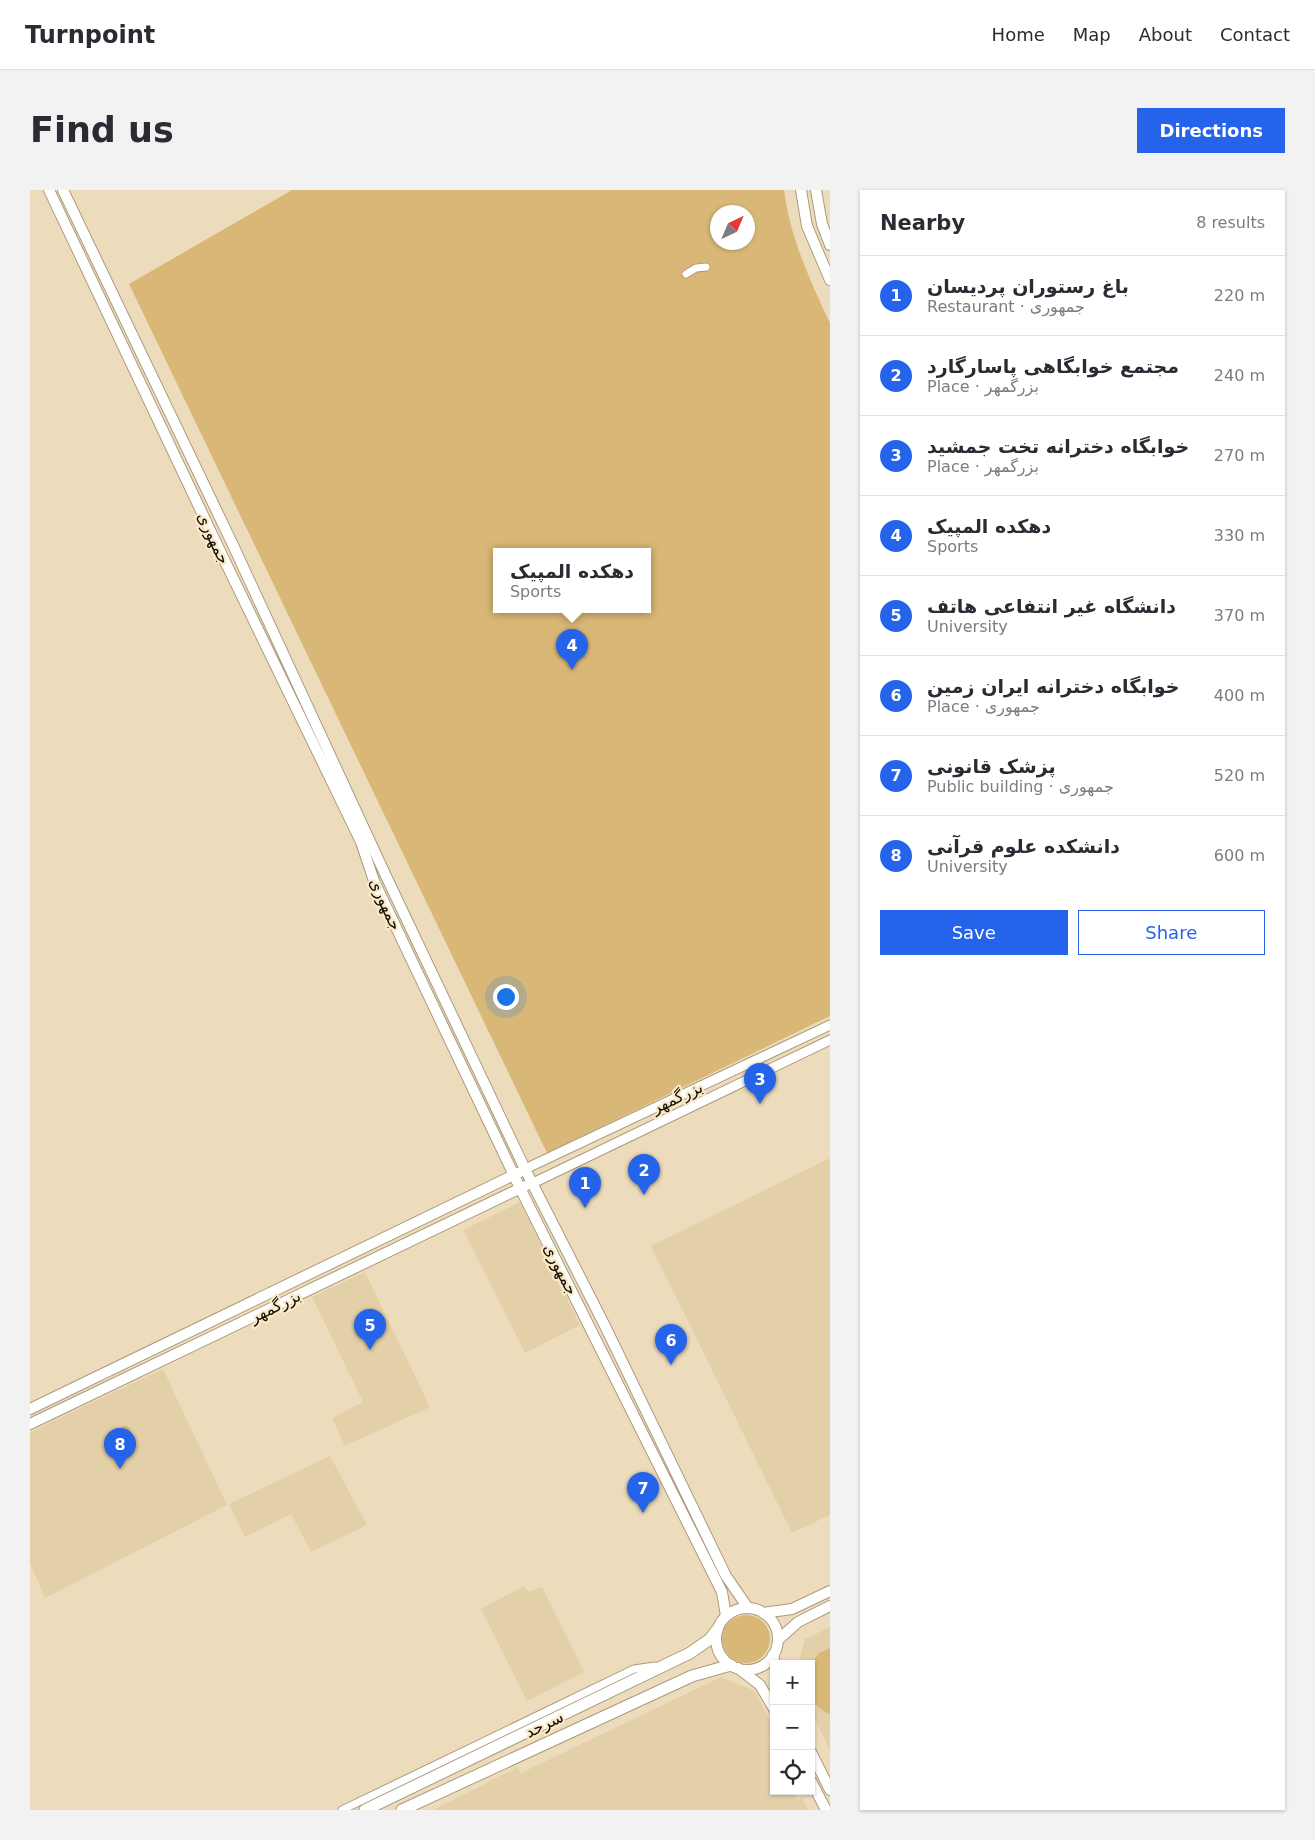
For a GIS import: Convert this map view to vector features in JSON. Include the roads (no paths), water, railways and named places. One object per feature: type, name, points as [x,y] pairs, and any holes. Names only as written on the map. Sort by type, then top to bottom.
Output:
[{"type":"highway","name":"سرحد","points":[[365,1810],[665,1665],[702,1646],[717,1630]]},
{"type":"highway","name":"سرحد","points":[[402,1810],[692,1676],[734,1666]]},
{"type":"main road","name":"جمهوری","points":[[49,190],[361,842],[374,881],[520,1188],[722,1592],[726,1616]]},
{"type":"main road","name":"جمهوری","points":[[63,190],[233,545],[386,876],[525,1169],[605,1326],[726,1576],[748,1608]]},
{"type":"main road","points":[[800,190],[807,226],[830,280]]},
{"type":"main road","points":[[816,190],[830,245]]},
{"type":"main road","points":[[220,550],[233,545]]},
{"type":"main road","points":[[374,881],[386,876]]},
{"type":"main road","name":"بزرگمهر","points":[[30,1409],[525,1169]]},
{"type":"main road","name":"بزرگمهر","points":[[30,1424],[533,1183]]},
{"type":"main road","points":[[375,1242],[381,1256]]},
{"type":"main road","points":[[592,1331],[605,1326]]},
{"type":"main road","points":[[772,1705],[760,1685],[720,1653],[717,1646],[717,1630],[726,1616],[732,1611],[748,1608],[763,1612],[792,1609],[830,1591]]},
{"type":"main road","points":[[778,1640],[798,1622],[830,1606]]},
{"type":"main road","points":[[734,1666],[754,1669],[774,1659],[778,1640],[774,1624],[763,1612]]},
{"type":"main road","points":[[815,1760],[830,1790]]},
{"type":"main road","points":[[815,1789],[826,1810]]},
{"type":"street","points":[[686,274],[696,268],[706,266]]},
{"type":"street","name":"بزرگمهر","points":[[525,1169],[830,1025]]},
{"type":"street","name":"بزرگمهر","points":[[533,1183],[830,1040]]},
{"type":"street","points":[[747,1064],[752,1077]]},
{"type":"street","points":[[342,1810],[634,1670],[665,1665]]},
{"type":"place","name":"دهکده المپیک","points":[[572,670]]},
{"type":"place","name":"خوابگاه دخترانه تخت جمشید","points":[[760,1104]]},
{"type":"place","name":"مجتمع خوابگاهی پاسارگارد","points":[[644,1195]]},
{"type":"place","name":"باغ رستوران پردیسان","points":[[585,1208]]},
{"type":"place","name":"دانشگاه غیر انتفاعی هاتف","points":[[370,1350]]},
{"type":"place","name":"خوابگاه دخترانه ایران زمین","points":[[671,1365]]},
{"type":"place","name":"دانشکده علوم قرآنی","points":[[120,1469]]},
{"type":"place","name":"پزشک قانونی","points":[[643,1513]]}]
